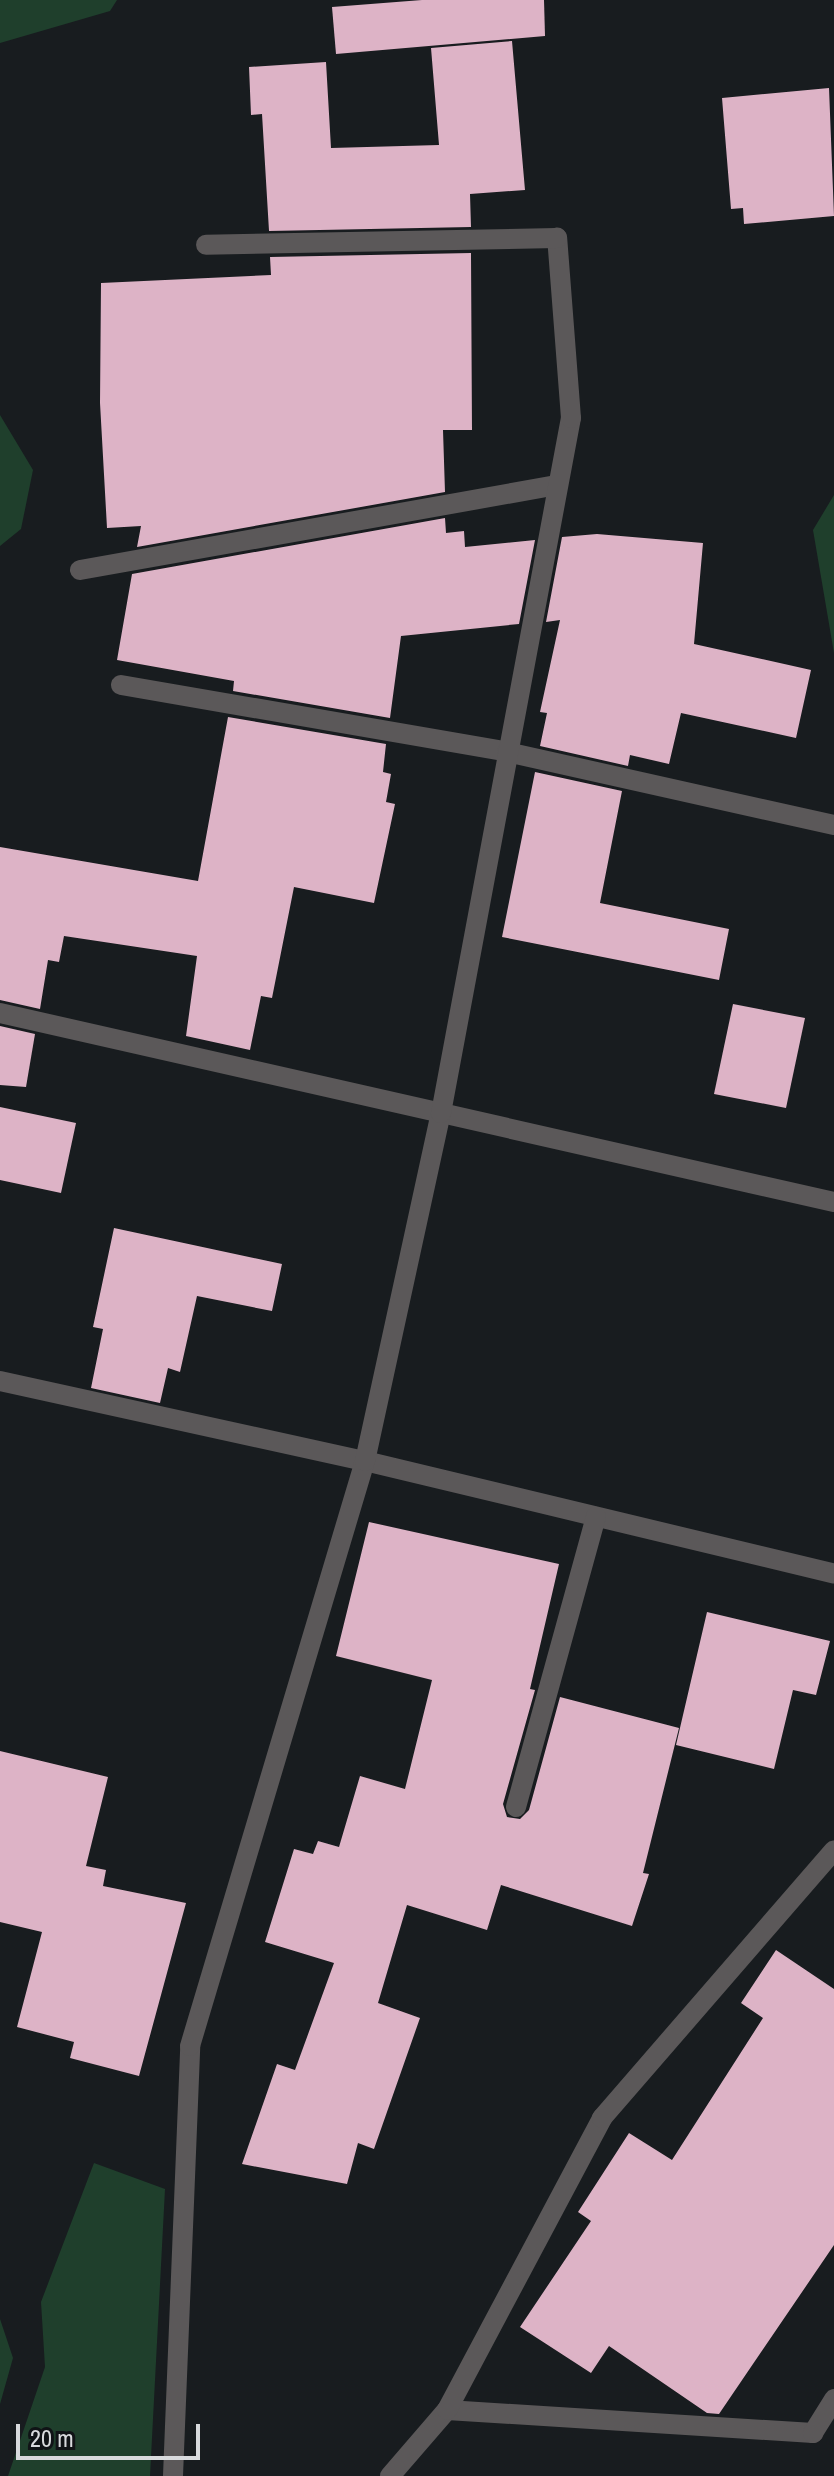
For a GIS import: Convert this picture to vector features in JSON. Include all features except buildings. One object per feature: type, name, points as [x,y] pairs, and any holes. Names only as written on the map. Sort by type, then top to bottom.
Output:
[{"type":"street","points":[[173,2476],[190,2046],[365,1461],[441,1113],[571,418],[557,238],[206,245]]},
{"type":"street","points":[[80,570],[558,485]]},
{"type":"street","points":[[121,685],[507,752],[834,825]]},
{"type":"street","points":[[0,1013],[834,1202]]},
{"type":"street","points":[[0,1381],[365,1461],[834,1574]]},
{"type":"street","points":[[516,1807],[596,1517]]},
{"type":"street","points":[[390,2476],[447,2410],[602,2118],[834,1850]]},
{"type":"street","points":[[447,2410],[813,2433],[834,2399]]},
{"type":"green space","points":[[0,0],[117,0],[110,11],[0,43]]},
{"type":"green space","points":[[0,415],[33,470],[21,529],[0,546]]},
{"type":"green space","points":[[834,495],[834,653],[813,530]]},
{"type":"green space","points":[[94,2163],[165,2189],[150,2476],[8,2476],[45,2367],[41,2302]]},
{"type":"green space","points":[[0,2319],[13,2358],[0,2404]]}]
